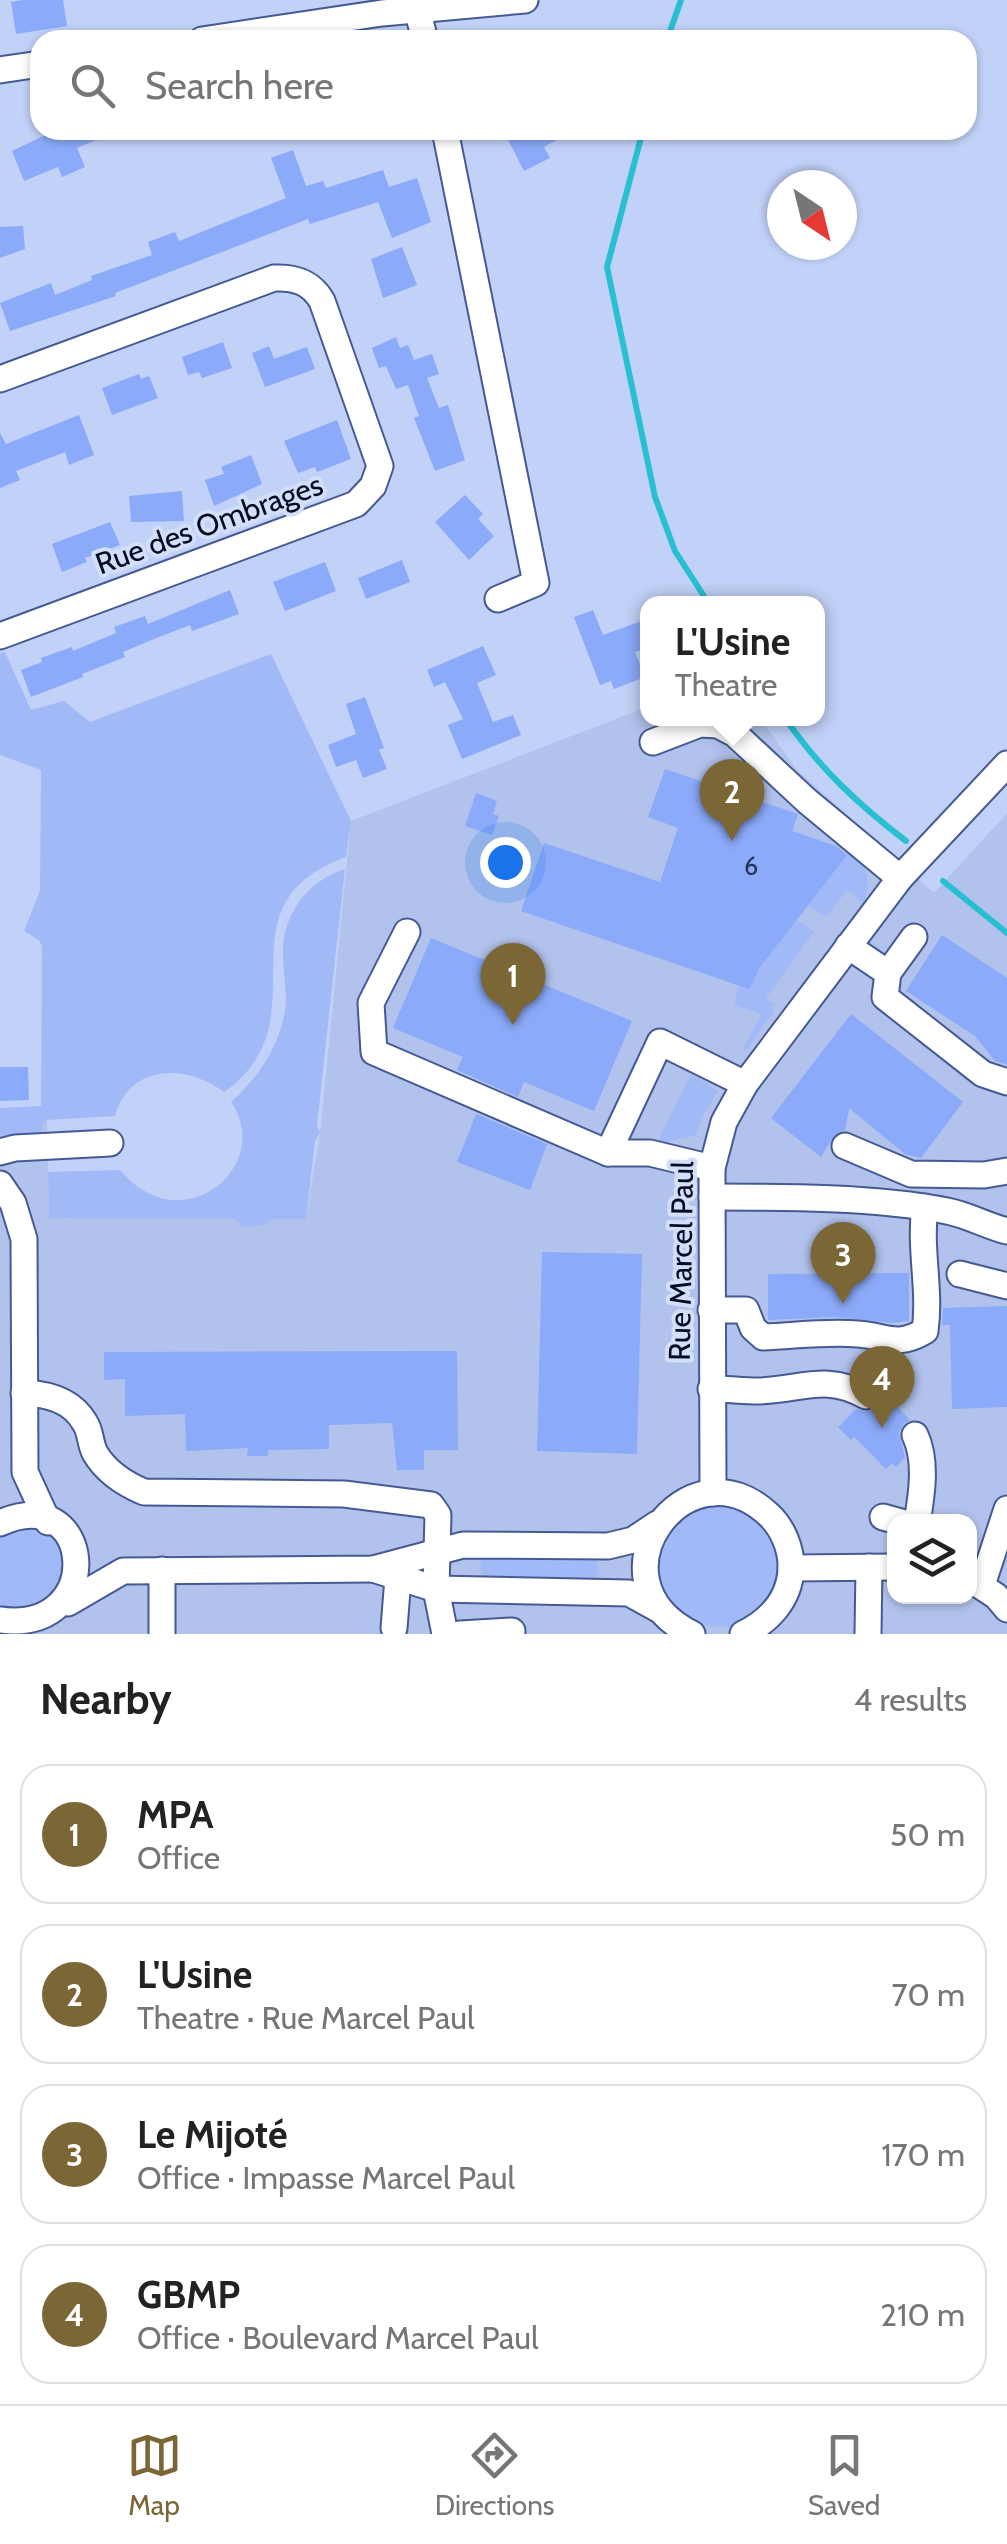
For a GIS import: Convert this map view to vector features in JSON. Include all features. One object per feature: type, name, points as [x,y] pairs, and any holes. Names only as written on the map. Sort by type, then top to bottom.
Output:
[{"type":"street","points":[[261,30],[404,6],[525,0]]},
{"type":"street","points":[[404,6],[418,30]]},
{"type":"street","points":[[0,70],[30,66]]},
{"type":"street","points":[[446,140],[536,583],[498,599]]},
{"type":"street","name":"Rue des Ombrages","points":[[0,379],[274,278],[294,278],[313,288],[322,301],[380,466],[373,486],[356,504],[0,636]]},
{"type":"street","points":[[653,742],[695,726]]},
{"type":"street","points":[[720,726],[734,734],[900,878]]},
{"type":"street","name":"Rue Marcel Paul","points":[[713,1493],[712,1168],[724,1122],[745,1084],[900,878],[1007,764]]},
{"type":"street","points":[[407,932],[371,1002],[374,1052],[608,1154],[650,1153],[712,1168]]},
{"type":"street","points":[[914,937],[888,973],[885,997],[983,1074],[1007,1082]]},
{"type":"street","points":[[848,946],[888,973]]},
{"type":"street","points":[[608,1154],[660,1042],[745,1084]]},
{"type":"street","points":[[0,1152],[110,1143]]},
{"type":"street","points":[[845,1146],[912,1174],[1007,1172]]},
{"type":"street","points":[[0,1184],[13,1203],[24,1238],[24,1393],[12,1428],[25,1472],[48,1522],[70,1542],[123,1571],[373,1569],[464,1545],[608,1546],[633,1540],[682,1503],[713,1493],[737,1495],[759,1505],[776,1522],[788,1544],[791,1568],[787,1590],[776,1610],[760,1626],[744,1634]]},
{"type":"street","points":[[712,1197],[779,1197],[925,1207],[952,1212],[1007,1232]]},
{"type":"street","points":[[711,1310],[746,1310],[753,1328],[763,1337],[860,1334],[908,1341],[926,1331],[928,1309],[921,1230],[925,1207]]},
{"type":"street","points":[[960,1274],[1007,1286]]},
{"type":"street","points":[[711,1389],[759,1391],[846,1384],[866,1396]]},
{"type":"street","points":[[24,1393],[48,1394],[74,1410],[86,1424],[96,1454],[104,1464],[126,1485],[144,1492],[344,1494],[426,1502],[438,1515],[436,1589],[445,1634]]},
{"type":"street","points":[[915,1435],[921,1448],[922,1470],[918,1514]]},
{"type":"street","points":[[0,1515],[25,1472]]},
{"type":"street","points":[[977,1580],[1007,1509]]},
{"type":"street","points":[[0,1523],[20,1517],[48,1522]]},
{"type":"street","points":[[657,1524],[644,1566],[648,1589],[658,1609]]},
{"type":"street","points":[[56,1617],[78,1573],[70,1542]]},
{"type":"street","points":[[791,1568],[882,1567],[868,1634]]},
{"type":"street","points":[[373,1569],[436,1589],[629,1592],[692,1634]]},
{"type":"street","points":[[162,1570],[162,1634]]},
{"type":"street","points":[[0,1620],[28,1625],[56,1617],[123,1571]]},
{"type":"street","points":[[394,1628],[398,1578]]},
{"type":"street","points":[[977,1583],[1007,1609]]},
{"type":"street","points":[[0,1620],[8,1634]]},
{"type":"street","points":[[460,1634],[512,1631]]},
{"type":"shaded area","points":[[5,652],[31,710],[64,701],[90,722],[271,654],[351,821],[346,857],[306,878],[285,904],[275,934],[268,1031],[254,1063],[224,1092],[193,1076],[161,1074],[133,1086],[115,1116],[47,1120],[40,1137],[0,1140],[0,1108],[41,1106],[42,946],[24,931],[40,891],[41,770],[0,755],[0,653]]},
{"type":"shaded area","points":[[640,710],[640,726],[766,726],[796,769],[934,893],[1007,813],[1007,1634],[0,1634],[0,1125],[47,1120],[49,1218],[306,1219],[320,1133],[351,821]]},
{"type":"shaded area","points":[[850,851],[866,874],[864,903],[847,890],[826,917],[808,905]]},
{"type":"shaded area","points":[[345,869],[317,1125],[320,1133],[315,1141],[306,1219],[272,1219],[265,1225],[243,1227],[235,1219],[49,1218],[48,1172],[120,1170],[144,1191],[170,1200],[194,1198],[215,1188],[232,1171],[241,1150],[241,1126],[231,1102],[266,1061],[278,1037],[286,1003],[283,949],[289,922],[294,909],[311,889]]},
{"type":"shaded area","points":[[797,920],[814,932],[766,998],[774,1004],[774,1011],[747,1049],[742,1050],[762,1014],[734,1005],[739,985],[757,972]]},
{"type":"shaded area","points":[[691,1074],[718,1091],[696,1135],[658,1141]]},
{"type":"shaded area","points":[[717,1504],[738,1509],[758,1521],[773,1538],[781,1562],[771,1599],[763,1612],[739,1625],[724,1627],[694,1623],[675,1614],[663,1591],[657,1558],[666,1534],[675,1525]]},
{"type":"shaded area","points":[[26,1525],[54,1535],[70,1560],[53,1607],[0,1609],[0,1533]]},
{"type":"shaded area","points":[[488,1555],[595,1558],[599,1572],[595,1580],[482,1577],[480,1562]]},
{"type":"building","points":[[63,0],[67,26],[16,34],[11,2]]},
{"type":"building","points":[[35,140],[97,140],[77,148],[85,167],[62,177],[58,167],[24,181],[12,151]]},
{"type":"building","points":[[508,140],[557,140],[544,147],[550,158],[524,171]]},
{"type":"building","points":[[293,150],[306,186],[323,181],[326,188],[383,170],[389,187],[417,178],[431,222],[392,238],[378,202],[310,224],[308,219],[115,293],[116,296],[10,331],[0,303],[51,283],[55,295],[92,280],[91,276],[152,255],[148,242],[175,232],[179,241],[286,198],[271,158]]},
{"type":"building","points":[[23,226],[25,249],[0,258],[0,227]]},
{"type":"building","points":[[402,247],[417,285],[383,298],[371,259]]},
{"type":"building","points":[[396,337],[400,348],[408,345],[414,360],[432,354],[439,374],[427,378],[439,408],[448,405],[465,460],[435,471],[414,418],[419,416],[408,385],[396,389],[386,366],[379,368],[372,348]]},
{"type":"building","points":[[223,342],[232,368],[202,378],[199,372],[188,375],[182,357]]},
{"type":"building","points":[[269,346],[274,359],[307,347],[315,369],[265,387],[252,353]]},
{"type":"building","points":[[139,374],[141,379],[149,376],[158,398],[112,415],[102,388]]},
{"type":"building","points":[[79,415],[94,455],[69,465],[65,452],[16,471],[20,480],[0,488],[0,433],[6,444]]},
{"type":"building","points":[[337,420],[351,459],[317,472],[315,467],[298,473],[284,441]]},
{"type":"building","points":[[251,455],[262,484],[214,506],[205,480],[224,474],[221,467]]},
{"type":"building","points":[[182,491],[184,521],[131,522],[129,496]]},
{"type":"building","points":[[465,495],[483,514],[478,519],[494,536],[469,560],[435,522]]},
{"type":"building","points":[[110,522],[120,545],[62,572],[52,544]]},
{"type":"building","points":[[402,560],[410,582],[366,599],[358,578]]},
{"type":"building","points":[[325,562],[336,591],[285,611],[273,582]]},
{"type":"building","points":[[230,590],[239,614],[192,631],[190,625],[154,639],[123,652],[125,657],[82,674],[83,677],[31,697],[21,670],[42,662],[41,658],[72,647],[73,651],[116,633],[114,627],[145,616],[148,624]]},
{"type":"building","points":[[593,610],[603,635],[640,622],[640,650],[635,652],[640,679],[614,689],[611,681],[600,685],[574,617]]},
{"type":"building","points":[[483,646],[496,675],[477,683],[493,722],[513,715],[521,735],[462,759],[448,725],[463,719],[445,682],[434,687],[427,670]]},
{"type":"building","points":[[365,697],[384,748],[379,750],[387,769],[363,778],[356,760],[336,767],[328,745],[356,734],[346,704]]},
{"type":"building","points":[[665,769],[798,814],[792,831],[836,846],[847,855],[759,969],[749,989],[521,911],[544,843],[660,882],[678,828],[648,817]]},
{"type":"building","points":[[476,793],[497,801],[493,814],[499,816],[492,835],[465,826]]},
{"type":"building","points":[[942,935],[1007,978],[1007,1065],[995,1061],[975,1036],[906,991]]},
{"type":"building","points":[[431,938],[632,1021],[594,1111],[524,1082],[518,1097],[457,1070],[463,1057],[393,1028]]},
{"type":"building","points":[[851,1014],[963,1102],[921,1158],[905,1154],[849,1108],[845,1130],[835,1134],[821,1157],[771,1118]]},
{"type":"building","points":[[0,1067],[28,1067],[29,1100],[0,1101]]},
{"type":"building","points":[[476,1114],[547,1144],[530,1190],[457,1162]]},
{"type":"building","points":[[542,1252],[642,1254],[637,1454],[537,1451]]},
{"type":"building","points":[[909,1273],[909,1321],[835,1317],[768,1320],[768,1274]]},
{"type":"building","points":[[1007,1306],[1007,1407],[952,1409],[950,1325],[942,1325],[943,1308]]},
{"type":"building","points":[[457,1351],[458,1450],[424,1450],[424,1470],[397,1470],[392,1423],[329,1425],[329,1449],[268,1450],[268,1456],[247,1456],[248,1448],[186,1451],[185,1414],[125,1416],[125,1379],[104,1380],[104,1352]]},
{"type":"building","points":[[881,1390],[910,1420],[899,1433],[905,1457],[896,1467],[892,1463],[886,1469],[854,1437],[851,1440],[838,1427],[856,1409],[876,1409],[881,1402]]},
{"type":"waterway","points":[[670,30],[681,0]]},
{"type":"waterway","points":[[640,140],[607,267],[655,497],[675,551],[704,596]]},
{"type":"waterway","points":[[791,726],[841,785],[906,841]]},
{"type":"waterway","points":[[943,881],[1007,933]]},
{"type":"place","name":"L'Usine","points":[[732,841]]},
{"type":"place","name":"MPA","points":[[513,1025]]},
{"type":"place","name":"Le Mijoté","points":[[843,1304]]},
{"type":"place","name":"GBMP","points":[[882,1428]]}]
